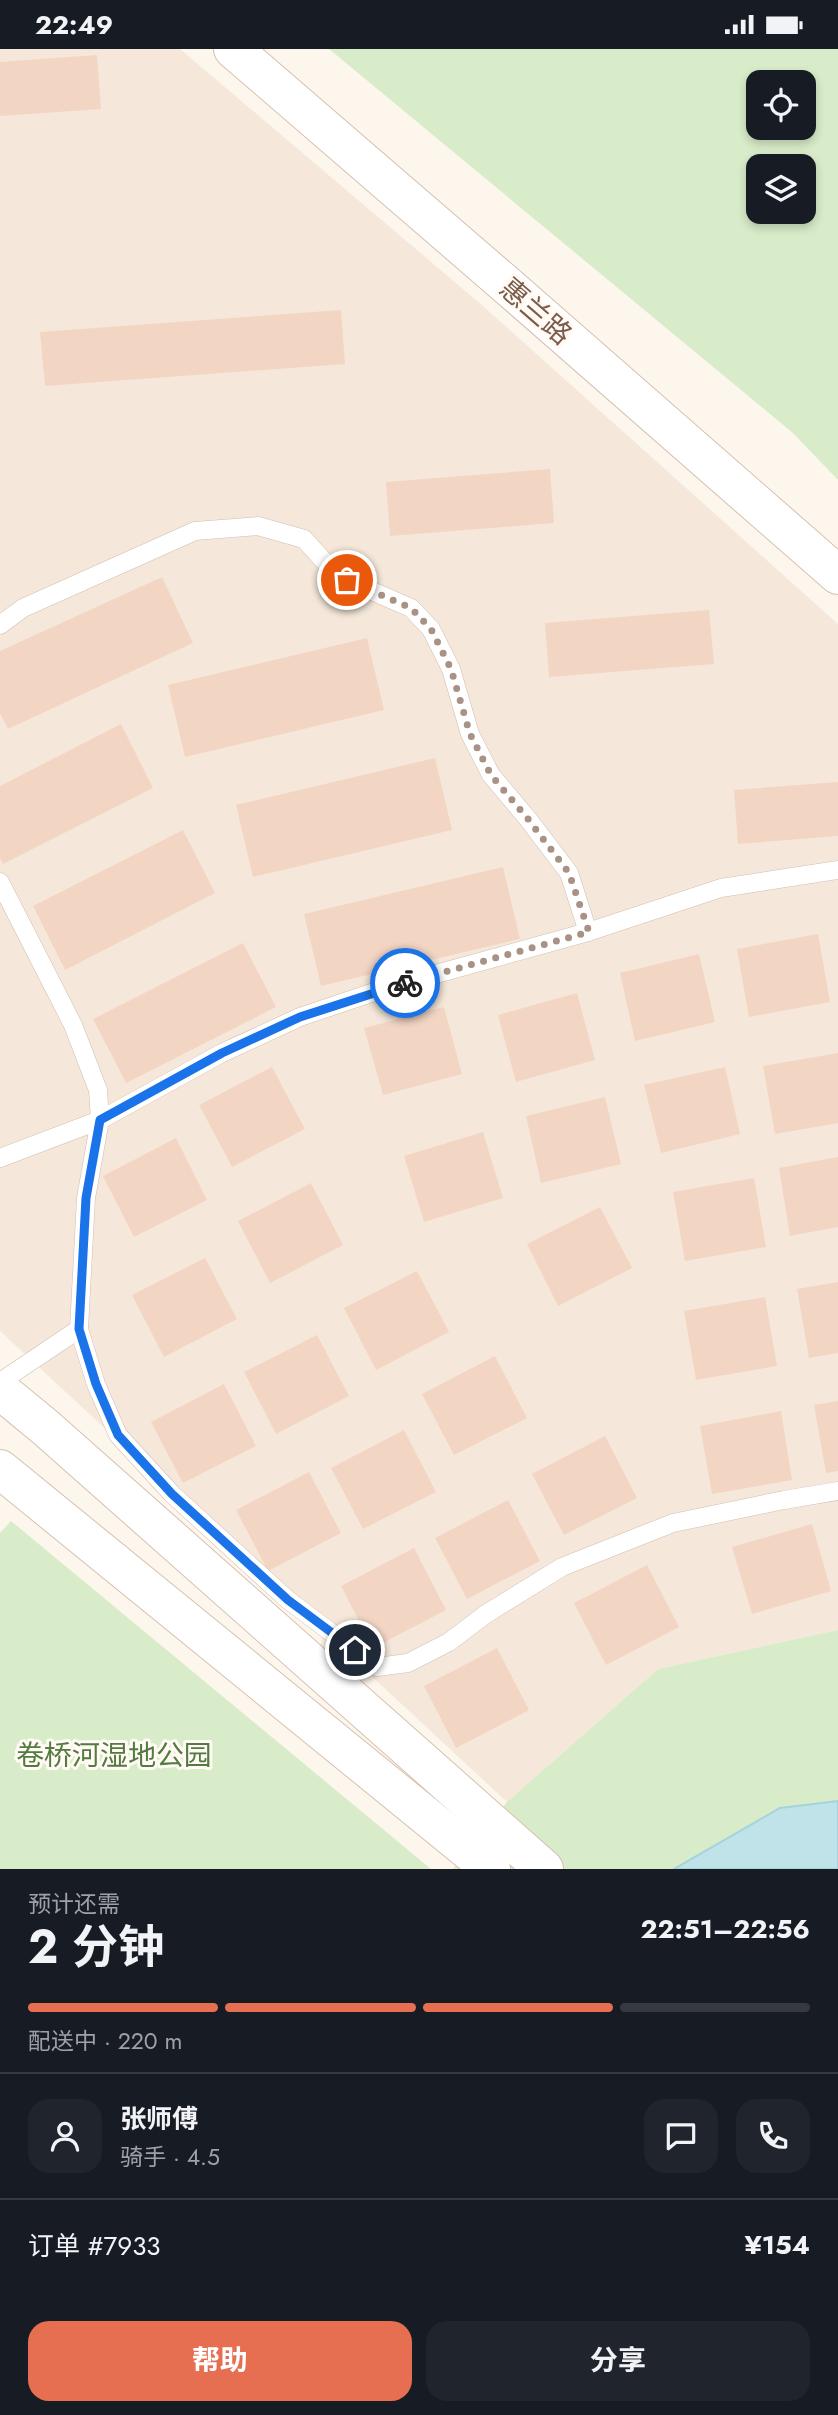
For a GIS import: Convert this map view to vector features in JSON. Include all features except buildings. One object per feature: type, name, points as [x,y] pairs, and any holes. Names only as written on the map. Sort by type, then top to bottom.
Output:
[{"type":"street","name":"惠兰路","points":[[233,49],[838,575]]},
{"type":"street","points":[[0,1390],[45,1427],[487,1850]]},
{"type":"street","points":[[45,1427],[2,1475],[487,1850],[544,1869]]},
{"type":"lane","points":[[0,625],[23,608],[195,531],[258,526],[304,539],[347,580],[411,608],[431,629],[451,669],[470,734],[491,775],[569,873],[589,932]]},
{"type":"lane","points":[[0,1158],[100,1120],[222,1053],[300,1017],[389,988],[589,932],[721,888],[838,873]]},
{"type":"lane","points":[[0,882],[73,1025],[98,1090],[100,1120],[86,1198],[79,1329],[96,1384],[118,1435],[172,1494],[288,1600],[377,1667],[408,1663],[449,1643],[486,1614],[562,1567],[673,1523],[838,1491]]},
{"type":"lane","points":[[0,1381],[79,1329]]},
{"type":"shaded area","points":[[0,49],[180,49],[483,306],[838,624],[838,1630],[658,1669],[507,1802],[0,1331]]},
{"type":"green space","points":[[329,49],[838,49],[838,480],[793,433]]},
{"type":"green space","name":"卷桥河湿地公园","points":[[11,1521],[431,1869],[0,1869],[0,1533]]},
{"type":"green space","points":[[838,1630],[838,1869],[453,1869],[507,1802],[658,1669]]},
{"type":"water","points":[[838,1801],[838,1869],[674,1869],[780,1808]]},
{"type":"way so far","points":[[347,580],[411,608],[431,629],[451,669],[470,734],[491,775],[569,873],[589,932],[405,983]]},
{"type":"route","points":[[355,1650],[288,1600],[172,1494],[118,1435],[96,1384],[79,1329],[86,1198],[100,1120],[222,1053],[300,1017],[405,983]]}]
